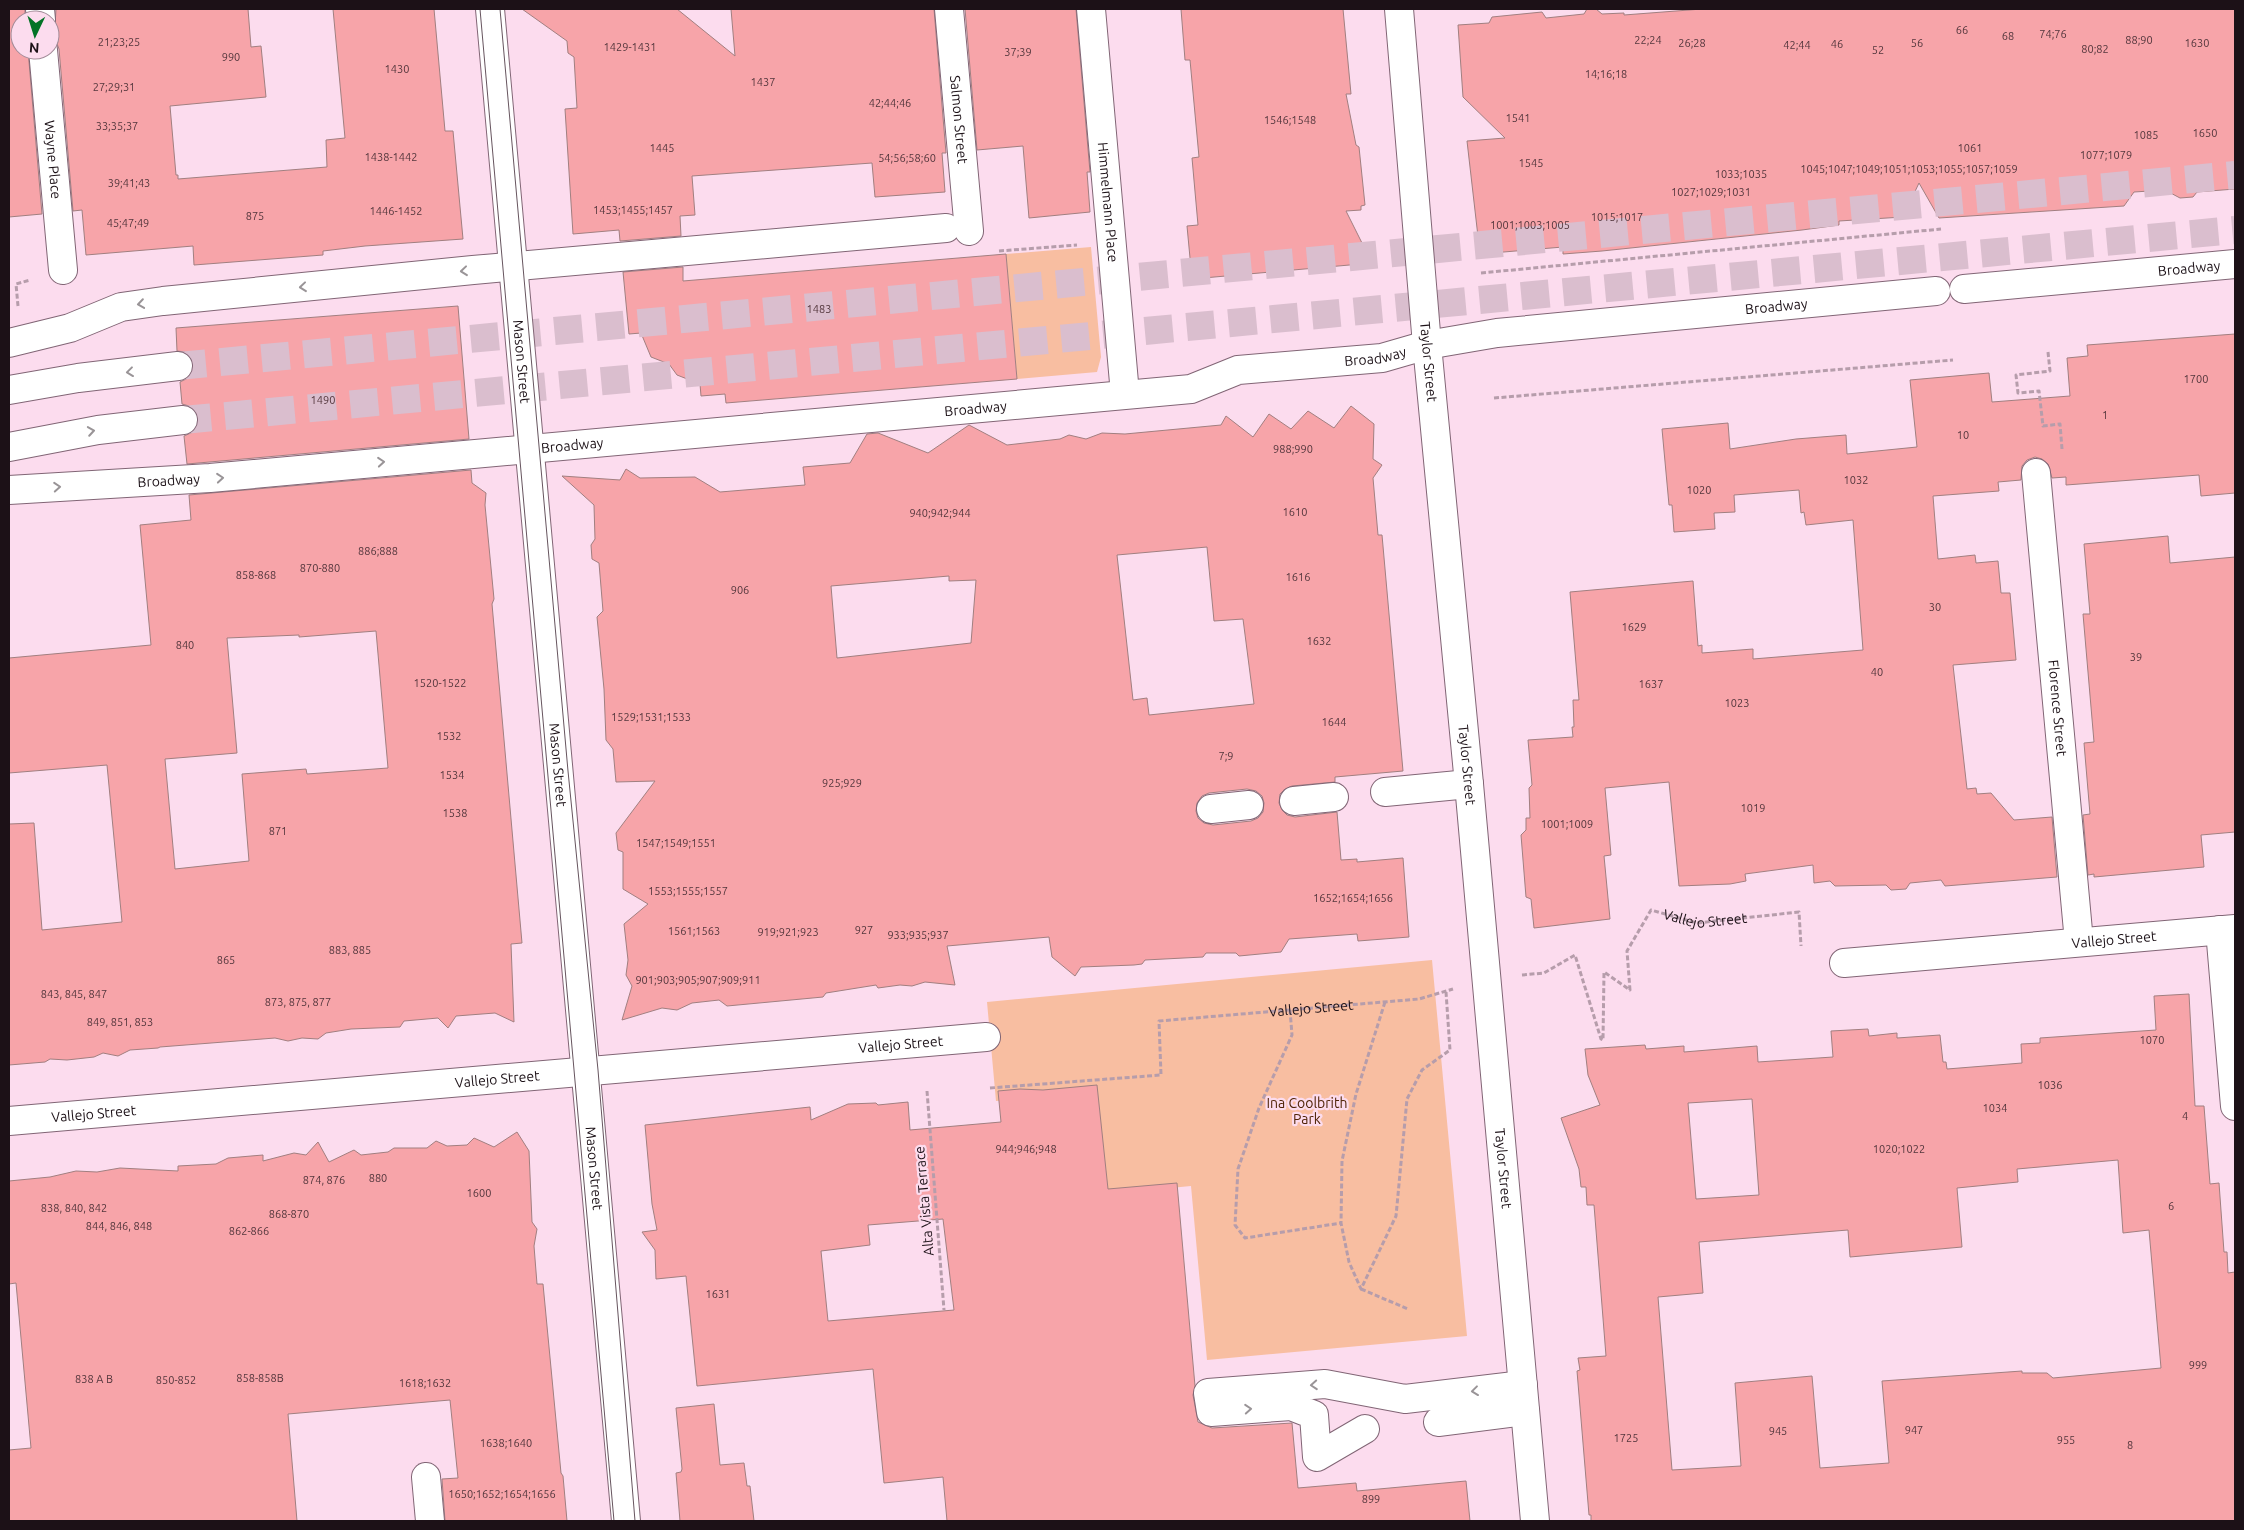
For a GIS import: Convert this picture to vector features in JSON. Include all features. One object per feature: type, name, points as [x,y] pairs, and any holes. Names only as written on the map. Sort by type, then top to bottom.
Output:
[{"type":"street","name":"Mason Street","points":[[490,9],[626,1521]]},
{"type":"street","name":"Salmon Street","points":[[513,267],[958,229],[949,9]]},
{"type":"street","name":"Himmelmann Place","points":[[1091,9],[1125,394]]},
{"type":"street","name":"Taylor Street","points":[[1400,9],[1427,345],[1469,784],[1535,1521]]},
{"type":"street","name":"Wayne Place","points":[[44,60],[63,270]]},
{"type":"street","name":"Broadway","points":[[1964,289],[2235,264]]},
{"type":"street","points":[[9,343],[70,328],[121,307],[163,301],[513,267]]},
{"type":"street","name":"Broadway","points":[[9,490],[210,478],[1191,389],[1238,370],[1382,358],[1427,345],[1497,333],[1936,291]]},
{"type":"street","points":[[9,390],[78,378],[178,366]]},
{"type":"street","points":[[9,447],[98,430],[183,420]]},
{"type":"street","name":"Florence Street","points":[[2036,474],[2080,942]]},
{"type":"street","points":[[1384,792],[1469,784]]},
{"type":"street","points":[[1294,801],[1334,797]]},
{"type":"street","points":[[1211,809],[1249,805]]},
{"type":"street","points":[[2228,930],[2235,1106]]},
{"type":"street","name":"Vallejo Street","points":[[1844,963],[2228,930]]},
{"type":"street","name":"Vallejo Street","points":[[9,1120],[986,1037]]},
{"type":"street","points":[[1365,1429],[1317,1456],[1314,1415],[1291,1406],[1211,1412],[1208,1393],[1325,1384],[1405,1399],[1524,1398]]},
{"type":"street","points":[[1438,1422],[1524,1398]]},
{"type":"street","points":[[426,1477],[430,1521]]},
{"type":"path","points":[[1481,273],[1941,229]]},
{"type":"path","points":[[1033,248],[1078,245]]},
{"type":"path","points":[[2048,352],[2050,371],[2016,374],[2018,393],[2039,391],[2042,426],[2060,424],[2060,435]]},
{"type":"path","points":[[1494,398],[1953,360]]},
{"type":"path","name":"Vallejo Street","points":[[1544,973],[1575,955],[1600,1039],[1603,1040],[1604,972],[1630,990],[1627,950],[1651,910],[1697,923],[1799,912],[1801,946]]},
{"type":"path","points":[[1361,1289],[1396,1216],[1407,1099],[1422,1070],[1450,1050],[1446,992]]},
{"type":"path","name":"Vallejo Street","points":[[990,1088],[1161,1075],[1159,1021],[1418,999]]},
{"type":"path","points":[[1384,1002],[1356,1094],[1342,1162],[1341,1223],[1350,1262],[1361,1289],[1408,1309]]},
{"type":"path","points":[[1290,1010],[1292,1035],[1259,1108],[1238,1169],[1235,1225],[1245,1238],[1341,1223]]},
{"type":"path","name":"Alta Vista Terrace","points":[[927,1090],[944,1310]]},
{"type":"green space","points":[[1091,247],[1101,357],[1097,372],[1017,379],[1006,254]]},
{"type":"green space","name":"Ina Coolbrith Park","points":[[1432,960],[1467,1336],[1207,1360],[1191,1186],[1107,1194],[1097,1092],[996,1101],[987,1002]]},
{"type":"building","points":[[9,9],[25,9],[10,10],[10,60],[29,60],[42,214],[9,217]]},
{"type":"building","points":[[248,9],[251,47],[261,46],[266,97],[170,106],[176,175],[178,175],[178,179],[327,167],[326,140],[345,138],[333,9],[434,9],[445,131],[453,131],[463,239],[365,246],[323,251],[323,255],[194,265],[193,246],[86,255],[82,210],[73,211],[60,60],[60,10],[56,10]]},
{"type":"building","points":[[522,9],[677,9],[735,56],[731,9],[934,9],[946,153],[942,153],[945,192],[875,197],[872,163],[692,176],[695,215],[680,216],[681,236],[620,241],[619,230],[573,234],[565,109],[577,108],[574,57],[568,53],[567,41]]},
{"type":"building","points":[[965,9],[1076,9],[1090,172],[1087,172],[1090,212],[1029,218],[1023,146],[977,150]]},
{"type":"building","points":[[1181,9],[1343,9],[1351,94],[1346,94],[1356,145],[1359,147],[1365,205],[1361,206],[1361,210],[1346,211],[1372,263],[1192,279],[1187,226],[1198,225],[1192,158],[1199,157],[1190,60],[1185,60]]},
{"type":"building","points":[[1587,9],[1596,9],[1602,14],[1624,13],[1624,15],[1702,9],[2235,9],[2235,189],[2197,192],[2193,197],[2180,198],[2165,190],[2134,192],[2124,206],[1939,218],[1919,183],[1903,217],[1839,221],[1839,225],[1802,230],[1602,251],[1563,254],[1563,247],[1480,254],[1467,141],[1505,138],[1463,97],[1458,25],[1489,23],[1492,17],[1542,12],[1546,18],[1584,14]]},
{"type":"building","points":[[1006,254],[1017,379],[726,403],[725,394],[701,396],[700,384],[677,375],[669,364],[651,357],[641,333],[629,334],[623,272],[683,267],[683,281]]},
{"type":"building","points":[[458,306],[469,439],[187,464],[184,436],[193,432],[199,419],[195,410],[182,404],[180,382],[188,378],[194,365],[190,356],[185,352],[177,351],[176,328]]},
{"type":"building","points":[[2235,334],[2235,493],[2201,496],[2199,475],[2066,485],[2066,477],[2052,478],[2048,464],[2042,459],[2035,457],[2027,460],[2022,466],[2021,480],[1998,482],[1999,491],[1933,496],[1938,559],[1975,555],[1976,563],[1998,561],[2001,593],[2010,593],[2016,660],[1953,665],[1967,789],[1976,788],[1977,794],[1991,793],[2014,820],[2052,817],[2057,877],[1945,886],[1941,880],[1910,883],[1906,889],[1891,890],[1886,885],[1835,886],[1830,881],[1814,883],[1813,865],[1745,874],[1746,881],[1730,884],[1679,886],[1669,782],[1605,788],[1611,855],[1604,856],[1610,919],[1534,928],[1531,899],[1526,897],[1521,835],[1526,830],[1526,818],[1530,818],[1529,788],[1532,785],[1528,740],[1573,737],[1573,700],[1579,700],[1570,592],[1693,581],[1698,646],[1702,645],[1702,653],[1753,649],[1753,659],[1863,650],[1853,520],[1806,525],[1804,512],[1801,513],[1799,490],[1734,495],[1735,512],[1714,513],[1715,529],[1674,532],[1672,505],[1669,505],[1662,429],[1728,423],[1730,449],[1796,439],[1846,435],[1847,454],[1917,447],[1910,380],[1989,373],[1992,402],[2070,396],[2067,358],[2088,356],[2087,345]]},
{"type":"building","points":[[1351,406],[1374,424],[1373,459],[1382,465],[1373,478],[1378,535],[1382,535],[1403,771],[1335,777],[1335,782],[1292,786],[1280,794],[1279,803],[1287,815],[1295,817],[1337,812],[1341,860],[1357,859],[1357,862],[1403,858],[1409,937],[1358,941],[1357,934],[1289,939],[1281,952],[1239,956],[1236,953],[1206,953],[1203,957],[1145,960],[1142,964],[1134,965],[1081,967],[1075,976],[1052,957],[1049,937],[947,946],[955,985],[925,982],[912,986],[900,985],[878,988],[876,985],[826,993],[823,997],[727,1006],[719,1000],[692,1003],[677,1010],[662,1008],[622,1020],[632,986],[626,975],[628,960],[624,924],[648,904],[623,889],[623,852],[618,850],[616,833],[655,781],[616,782],[613,749],[606,740],[604,689],[597,617],[603,611],[599,563],[592,559],[591,545],[595,539],[594,505],[562,476],[620,480],[626,469],[640,478],[695,477],[720,492],[805,485],[803,467],[850,463],[867,434],[878,433],[928,453],[969,425],[1007,445],[1060,439],[1069,435],[1086,439],[1102,433],[1125,434],[1221,425],[1226,416],[1253,437],[1269,414],[1291,429],[1308,411],[1334,428]],"holes":[[[1207,547],[1214,621],[1243,619],[1254,704],[1149,715],[1147,698],[1133,700],[1117,555]],[[949,576],[949,581],[976,580],[971,643],[837,658],[831,586]],[[1247,789],[1256,791],[1262,796],[1264,803],[1263,812],[1258,818],[1251,821],[1213,825],[1204,823],[1198,818],[1196,811],[1197,803],[1202,796],[1209,793]]]},
{"type":"building","points":[[471,470],[472,483],[486,493],[485,505],[494,599],[492,604],[522,943],[511,944],[514,1022],[495,1013],[456,1016],[448,1028],[438,1018],[404,1021],[400,1027],[351,1029],[326,1033],[318,1039],[302,1038],[288,1041],[275,1038],[160,1047],[130,1050],[118,1056],[103,1053],[94,1057],[67,1060],[50,1059],[45,1062],[9,1065],[9,824],[34,823],[42,930],[122,922],[107,765],[9,773],[9,658],[151,645],[140,525],[191,520],[189,495]],"holes":[[[376,631],[388,768],[307,774],[306,769],[242,774],[249,861],[175,869],[165,759],[237,753],[227,638],[299,635],[299,637]]]},
{"type":"building","points":[[2168,536],[2170,563],[2235,557],[2235,832],[2201,835],[2204,867],[2094,877],[2094,874],[2088,875],[2083,815],[2090,814],[2084,743],[2094,742],[2083,614],[2090,614],[2084,544]]},
{"type":"building","points":[[2189,994],[2195,1106],[2204,1106],[2210,1184],[2219,1183],[2224,1252],[2227,1252],[2228,1273],[2235,1272],[2235,1521],[1591,1521],[1577,1371],[1580,1370],[1578,1358],[1606,1356],[1594,1205],[1587,1205],[1586,1187],[1581,1187],[1579,1169],[1561,1118],[1600,1105],[1588,1075],[1585,1049],[1645,1045],[1646,1049],[1684,1046],[1684,1052],[1757,1046],[1758,1062],[1833,1057],[1831,1031],[1868,1029],[1869,1036],[1897,1033],[1897,1038],[1940,1035],[1943,1062],[1946,1062],[1947,1069],[2022,1063],[2021,1044],[2040,1043],[2040,1038],[2156,1030],[2154,996]],"holes":[[[1752,1099],[1759,1195],[1696,1199],[1688,1103]],[[2118,1160],[2123,1233],[2149,1230],[2161,1368],[2053,1378],[2047,1373],[2022,1373],[2022,1371],[1882,1381],[1889,1463],[1820,1468],[1812,1376],[1735,1383],[1741,1466],[1672,1470],[1658,1297],[1703,1293],[1699,1242],[1848,1230],[1850,1257],[1962,1247],[1957,1188],[2018,1182],[2017,1169]]]},
{"type":"building","points":[[1097,1085],[1108,1189],[1177,1183],[1195,1386],[1193,1395],[1198,1422],[1212,1428],[1292,1423],[1298,1488],[1356,1483],[1357,1491],[1466,1481],[1470,1521],[947,1521],[943,1477],[884,1483],[873,1369],[697,1386],[686,1276],[656,1279],[655,1250],[642,1232],[657,1230],[652,1204],[645,1125],[810,1107],[811,1120],[848,1104],[876,1103],[878,1105],[908,1102],[910,1130],[1001,1122],[998,1091],[1020,1089],[1043,1090]],"holes":[[[943,1219],[954,1310],[828,1321],[821,1251],[870,1245],[868,1225]]]},
{"type":"building","points":[[517,1132],[529,1151],[532,1222],[537,1229],[534,1246],[537,1284],[543,1284],[567,1521],[445,1521],[442,1479],[458,1478],[450,1400],[288,1414],[297,1521],[9,1521],[9,1450],[31,1448],[16,1283],[9,1284],[9,1181],[50,1177],[76,1171],[97,1172],[120,1168],[178,1171],[178,1166],[216,1164],[228,1158],[263,1155],[263,1161],[294,1153],[306,1155],[318,1142],[329,1162],[354,1150],[361,1155],[388,1152],[394,1148],[427,1148],[436,1141],[447,1146],[467,1145],[474,1138],[494,1147]]},
{"type":"building","points":[[714,1404],[720,1465],[744,1463],[747,1486],[750,1486],[754,1521],[680,1521],[676,1473],[681,1472],[682,1469],[676,1408]]},
{"type":"tunnel","points":[[178,366],[2235,175]]},
{"type":"tunnel","points":[[183,420],[2235,230]]},
{"type":"tram line","points":[[480,9],[614,1521]]},
{"type":"tram line","points":[[500,9],[568,771],[598,1070],[635,1521]]}]
